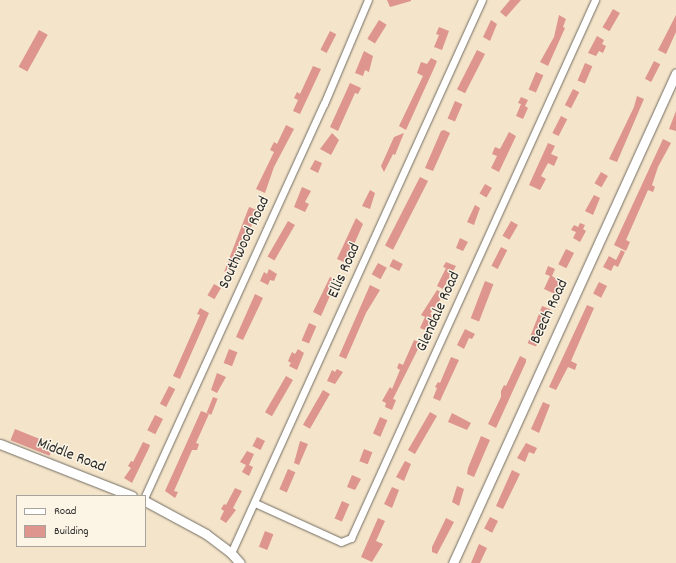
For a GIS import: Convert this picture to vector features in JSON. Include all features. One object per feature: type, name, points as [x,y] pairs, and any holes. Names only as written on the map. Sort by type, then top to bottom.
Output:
[{"type":"street","name":"Southwood Road","points":[[145,495],[320,112],[368,0]]},
{"type":"street","name":"Ellis Road","points":[[231,553],[482,0]]},
{"type":"street","name":"Glendale Road","points":[[255,503],[341,542],[351,538],[595,0]]},
{"type":"street","name":"Beech Road","points":[[453,563],[676,73]]},
{"type":"street","name":"Middle Road","points":[[0,444],[129,495]]},
{"type":"street","points":[[146,503],[206,534],[231,553],[240,563]]},
{"type":"building","points":[[387,0],[411,0],[411,1],[390,7]]},
{"type":"building","points":[[510,0],[521,0],[506,17],[500,12]]},
{"type":"building","points":[[613,9],[620,13],[609,31],[602,27]]},
{"type":"building","points":[[559,15],[566,19],[563,27],[565,28],[548,66],[540,62],[554,37]]},
{"type":"building","points":[[676,15],[676,32],[666,54],[658,50]]},
{"type":"building","points":[[379,20],[387,25],[375,43],[367,39]]},
{"type":"building","points":[[491,20],[497,24],[490,41],[483,37]]},
{"type":"building","points":[[439,27],[449,31],[442,50],[434,47],[439,35],[436,34]]},
{"type":"building","points":[[39,30],[48,35],[27,72],[19,67]]},
{"type":"building","points":[[330,31],[336,34],[327,53],[320,50]]},
{"type":"building","points":[[597,36],[604,40],[602,44],[606,46],[603,53],[599,51],[596,56],[588,53]]},
{"type":"building","points":[[477,50],[485,54],[465,93],[457,89]]},
{"type":"building","points":[[364,51],[373,56],[369,72],[365,70],[363,76],[355,73]]},
{"type":"building","points":[[431,58],[437,61],[406,130],[399,126],[423,76],[417,73],[421,62],[427,64]]},
{"type":"building","points":[[654,61],[660,64],[651,82],[645,79]]},
{"type":"building","points":[[585,63],[592,66],[585,84],[578,80]]},
{"type":"building","points":[[313,66],[321,69],[300,114],[293,111],[298,100],[294,98],[297,92],[300,94]]},
{"type":"building","points":[[536,72],[543,75],[536,93],[529,89]]},
{"type":"building","points":[[350,83],[361,88],[358,94],[355,93],[338,131],[330,127]]},
{"type":"building","points":[[573,89],[579,92],[571,108],[565,105]]},
{"type":"building","points":[[637,96],[644,99],[617,162],[609,159],[634,107]]},
{"type":"building","points":[[521,97],[528,100],[525,106],[528,108],[523,119],[516,116],[521,104],[518,103]]},
{"type":"building","points":[[455,101],[462,104],[455,122],[448,118]]},
{"type":"building","points":[[676,111],[676,131],[669,129]]},
{"type":"building","points":[[561,116],[567,119],[559,136],[552,133]]},
{"type":"building","points":[[286,125],[294,129],[274,167],[265,193],[256,189],[274,152],[270,150],[274,142],[277,144]]},
{"type":"building","points":[[444,130],[450,133],[433,171],[425,168],[441,131]]},
{"type":"building","points":[[509,132],[516,136],[499,172],[491,168],[497,156],[492,154],[495,147],[500,149]]},
{"type":"building","points":[[332,133],[339,140],[331,155],[320,149]]},
{"type":"building","points":[[404,133],[395,155],[393,154],[384,172],[381,166],[394,137]]},
{"type":"building","points":[[663,139],[671,143],[658,167],[652,185],[655,187],[653,192],[648,190],[626,240],[630,242],[626,251],[614,245]]},
{"type":"building","points":[[548,143],[555,146],[551,154],[558,157],[554,166],[548,163],[541,176],[546,179],[540,190],[529,185]]},
{"type":"building","points":[[315,160],[322,163],[318,173],[310,169]]},
{"type":"building","points":[[601,172],[608,176],[601,187],[594,183]]},
{"type":"building","points":[[420,177],[428,181],[393,250],[385,246]]},
{"type":"building","points":[[485,184],[492,188],[486,198],[480,194]]},
{"type":"building","points":[[302,187],[311,191],[305,202],[309,204],[305,212],[294,207]]},
{"type":"building","points":[[370,190],[375,193],[370,209],[362,206]]},
{"type":"building","points":[[594,195],[600,198],[593,215],[585,211]]},
{"type":"building","points":[[475,205],[480,208],[474,225],[467,222]]},
{"type":"building","points":[[249,207],[257,210],[233,275],[224,271]]},
{"type":"building","points":[[356,218],[363,224],[346,263],[337,259]]},
{"type":"building","points":[[288,221],[295,225],[274,261],[268,257]]},
{"type":"building","points":[[511,221],[518,225],[509,240],[502,236]]},
{"type":"building","points":[[580,223],[585,225],[583,229],[586,231],[580,242],[573,238],[576,232],[571,230],[574,225],[578,227]]},
{"type":"building","points":[[460,238],[468,242],[463,251],[456,248]]},
{"type":"building","points":[[501,247],[507,250],[498,269],[491,266]]},
{"type":"building","points":[[566,249],[574,253],[566,268],[558,264]]},
{"type":"building","points":[[621,250],[625,252],[618,267],[614,265],[611,271],[603,267],[609,256],[616,260]]},
{"type":"building","points":[[393,259],[403,264],[399,271],[389,266]]},
{"type":"building","points":[[446,262],[456,266],[443,289],[437,286],[446,268],[443,267]]},
{"type":"building","points":[[378,263],[387,268],[380,279],[372,274]]},
{"type":"building","points":[[548,266],[555,269],[552,276],[562,283],[557,295],[544,289],[550,276],[545,274]]},
{"type":"building","points":[[269,269],[277,274],[274,281],[270,280],[268,285],[260,281],[264,272],[267,274]]},
{"type":"building","points":[[330,277],[337,280],[321,316],[313,312]]},
{"type":"building","points":[[485,281],[493,284],[479,322],[471,318]]},
{"type":"building","points":[[599,282],[607,286],[601,298],[593,294]]},
{"type":"building","points":[[214,284],[221,288],[214,299],[208,295]]},
{"type":"building","points":[[370,285],[380,290],[366,313],[346,359],[339,356]]},
{"type":"building","points":[[437,290],[444,294],[430,314],[434,316],[427,331],[420,328],[425,317],[421,315]]},
{"type":"building","points":[[255,294],[263,298],[243,340],[236,337]]},
{"type":"building","points":[[587,305],[594,308],[571,361],[577,364],[575,370],[568,367],[556,390],[549,387]]},
{"type":"building","points":[[542,306],[550,309],[536,347],[528,343]]},
{"type":"building","points":[[200,308],[209,313],[180,379],[173,376],[200,315],[197,314]]},
{"type":"building","points":[[309,323],[316,326],[309,344],[302,340]]},
{"type":"building","points":[[465,329],[475,334],[472,339],[469,338],[464,349],[457,345]]},
{"type":"building","points":[[414,340],[421,343],[393,399],[396,400],[392,410],[385,407],[386,403],[382,401],[390,387],[392,389],[400,370],[397,368],[399,363],[403,365]]},
{"type":"building","points":[[229,349],[237,352],[232,366],[224,363]]},
{"type":"building","points":[[298,349],[304,353],[297,370],[289,366],[291,363],[288,361],[292,352],[295,354]]},
{"type":"building","points":[[520,356],[526,359],[526,362],[496,428],[488,424],[501,397],[501,391],[504,385],[506,386]]},
{"type":"building","points":[[451,357],[459,360],[440,401],[433,398],[437,388],[435,387],[438,382],[440,383]]},
{"type":"building","points":[[337,369],[343,372],[335,384],[327,381],[332,370],[335,372]]},
{"type":"building","points":[[217,373],[226,377],[217,393],[211,390]]},
{"type":"building","points":[[286,376],[293,380],[272,416],[265,412]]},
{"type":"building","points":[[169,386],[175,389],[166,407],[160,404]]},
{"type":"building","points":[[323,390],[330,394],[310,429],[303,425]]},
{"type":"building","points":[[213,397],[218,399],[211,415],[207,413]]},
{"type":"building","points":[[543,402],[550,405],[539,433],[531,429]]},
{"type":"building","points":[[201,411],[209,414],[196,443],[199,444],[197,450],[192,450],[174,491],[178,492],[175,498],[165,491]]},
{"type":"building","points":[[430,412],[437,416],[415,454],[408,450]]},
{"type":"building","points":[[452,413],[471,423],[467,430],[448,422]]},
{"type":"building","points":[[155,415],[163,419],[155,434],[147,430]]},
{"type":"building","points":[[380,417],[387,420],[380,437],[373,434]]},
{"type":"building","points":[[15,429],[54,445],[49,456],[11,440]]},
{"type":"building","points":[[481,436],[490,440],[474,477],[467,474],[468,468]]},
{"type":"building","points":[[257,437],[265,441],[260,450],[252,446]]},
{"type":"building","points":[[300,441],[308,444],[299,465],[294,463]]},
{"type":"building","points":[[143,442],[150,445],[132,483],[124,478],[131,468],[128,466],[131,461],[133,462]]},
{"type":"building","points":[[526,443],[537,448],[534,454],[529,452],[525,462],[517,458]]},
{"type":"building","points":[[364,449],[372,452],[368,464],[359,461]]},
{"type":"building","points":[[247,451],[254,454],[249,465],[253,467],[249,476],[242,472],[246,465],[240,462]]},
{"type":"building","points":[[405,461],[411,464],[404,481],[396,477]]},
{"type":"building","points":[[288,469],[295,472],[287,492],[279,489]]},
{"type":"building","points":[[512,470],[520,474],[503,509],[496,506]]},
{"type":"building","points":[[352,475],[361,479],[355,490],[347,487]]},
{"type":"building","points":[[457,486],[464,489],[459,506],[452,502]]},
{"type":"building","points":[[392,487],[399,490],[392,508],[384,504]]},
{"type":"building","points":[[235,488],[242,491],[233,508],[236,510],[226,523],[220,519],[224,511],[221,509],[224,504],[226,505]]},
{"type":"building","points":[[342,501],[349,504],[342,522],[335,518]]},
{"type":"building","points":[[490,517],[498,521],[492,533],[484,529]]},
{"type":"building","points":[[378,518],[385,521],[376,541],[383,544],[372,562],[361,557]]},
{"type":"building","points":[[446,518],[454,522],[437,554],[432,552],[432,547]]},
{"type":"building","points":[[265,531],[273,534],[267,550],[259,547]]},
{"type":"building","points":[[479,544],[487,548],[480,563],[471,563]]}]
